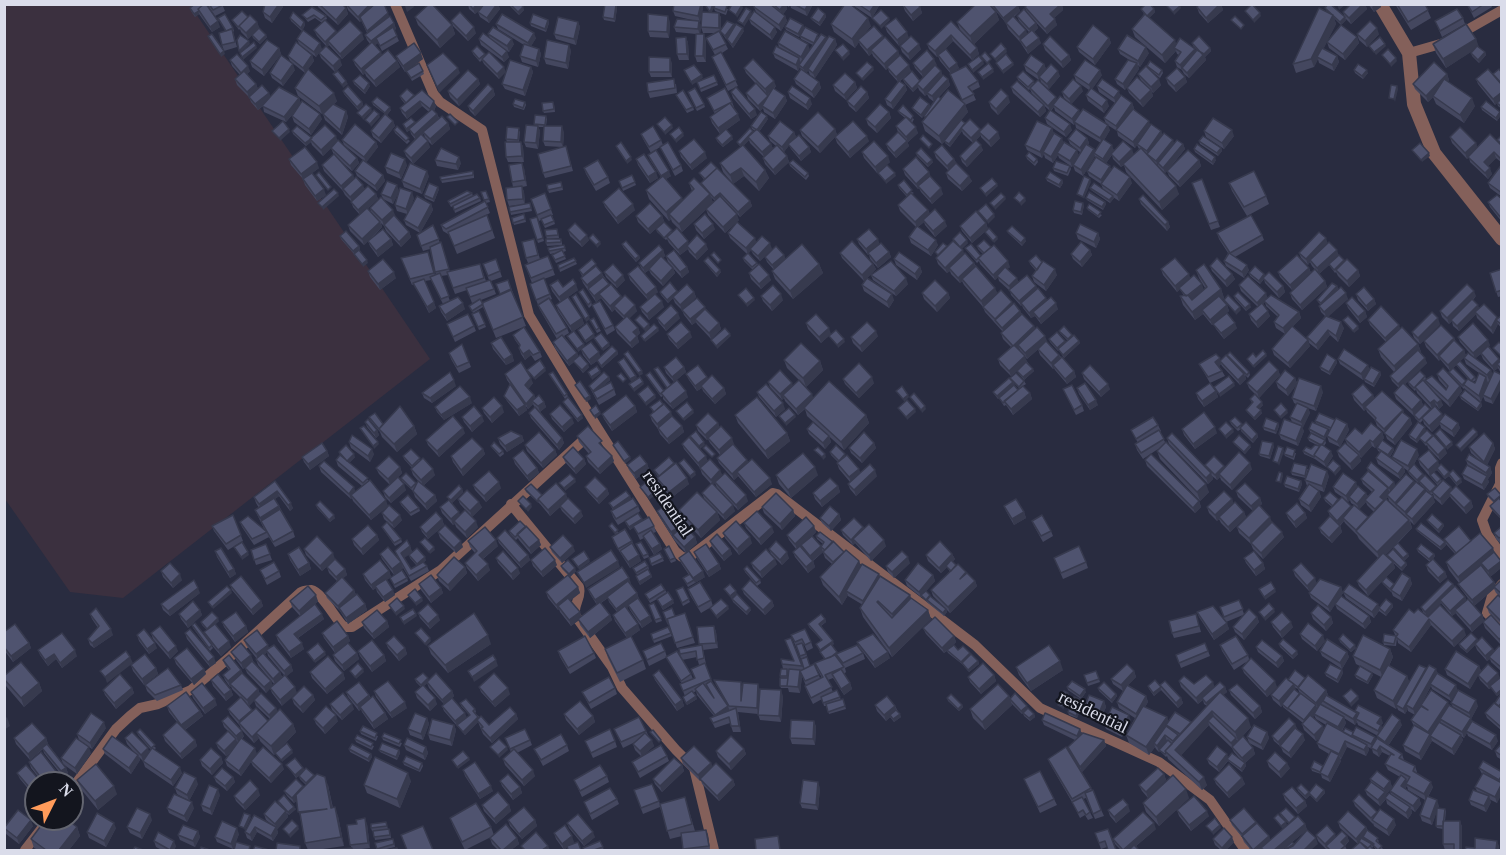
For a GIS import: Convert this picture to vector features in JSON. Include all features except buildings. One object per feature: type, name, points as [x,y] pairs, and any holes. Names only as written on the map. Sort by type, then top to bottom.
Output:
[{"type":"street","name":"residential","points":[[395,4],[433,93],[440,102],[482,130],[529,315],[675,551],[682,557],[688,558],[774,493],[777,494],[975,645],[1040,708],[1159,762],[1210,800],[1245,850]]},
{"type":"street","points":[[1380,4],[1409,53],[1414,105],[1434,153],[1502,238]]},
{"type":"street","points":[[1409,53],[1444,44],[1502,10]]},
{"type":"street","points":[[84,773],[116,729],[130,716],[140,708],[158,704],[191,690],[301,592],[310,590],[317,593],[344,627],[352,627],[441,570],[597,427]]},
{"type":"street","points":[[1502,463],[1500,484],[1482,520],[1487,534],[1502,556]]},
{"type":"street","points":[[511,504],[579,587],[581,594],[574,608],[575,615],[612,667],[622,688],[694,768],[714,850]]},
{"type":"street","points":[[1502,584],[1492,596],[1487,612],[1502,628]]},
{"type":"street","points":[[25,850],[40,831]]},
{"type":"shaded area","points":[[4,5],[190,5],[430,359],[123,598],[70,592],[5,499]]}]
